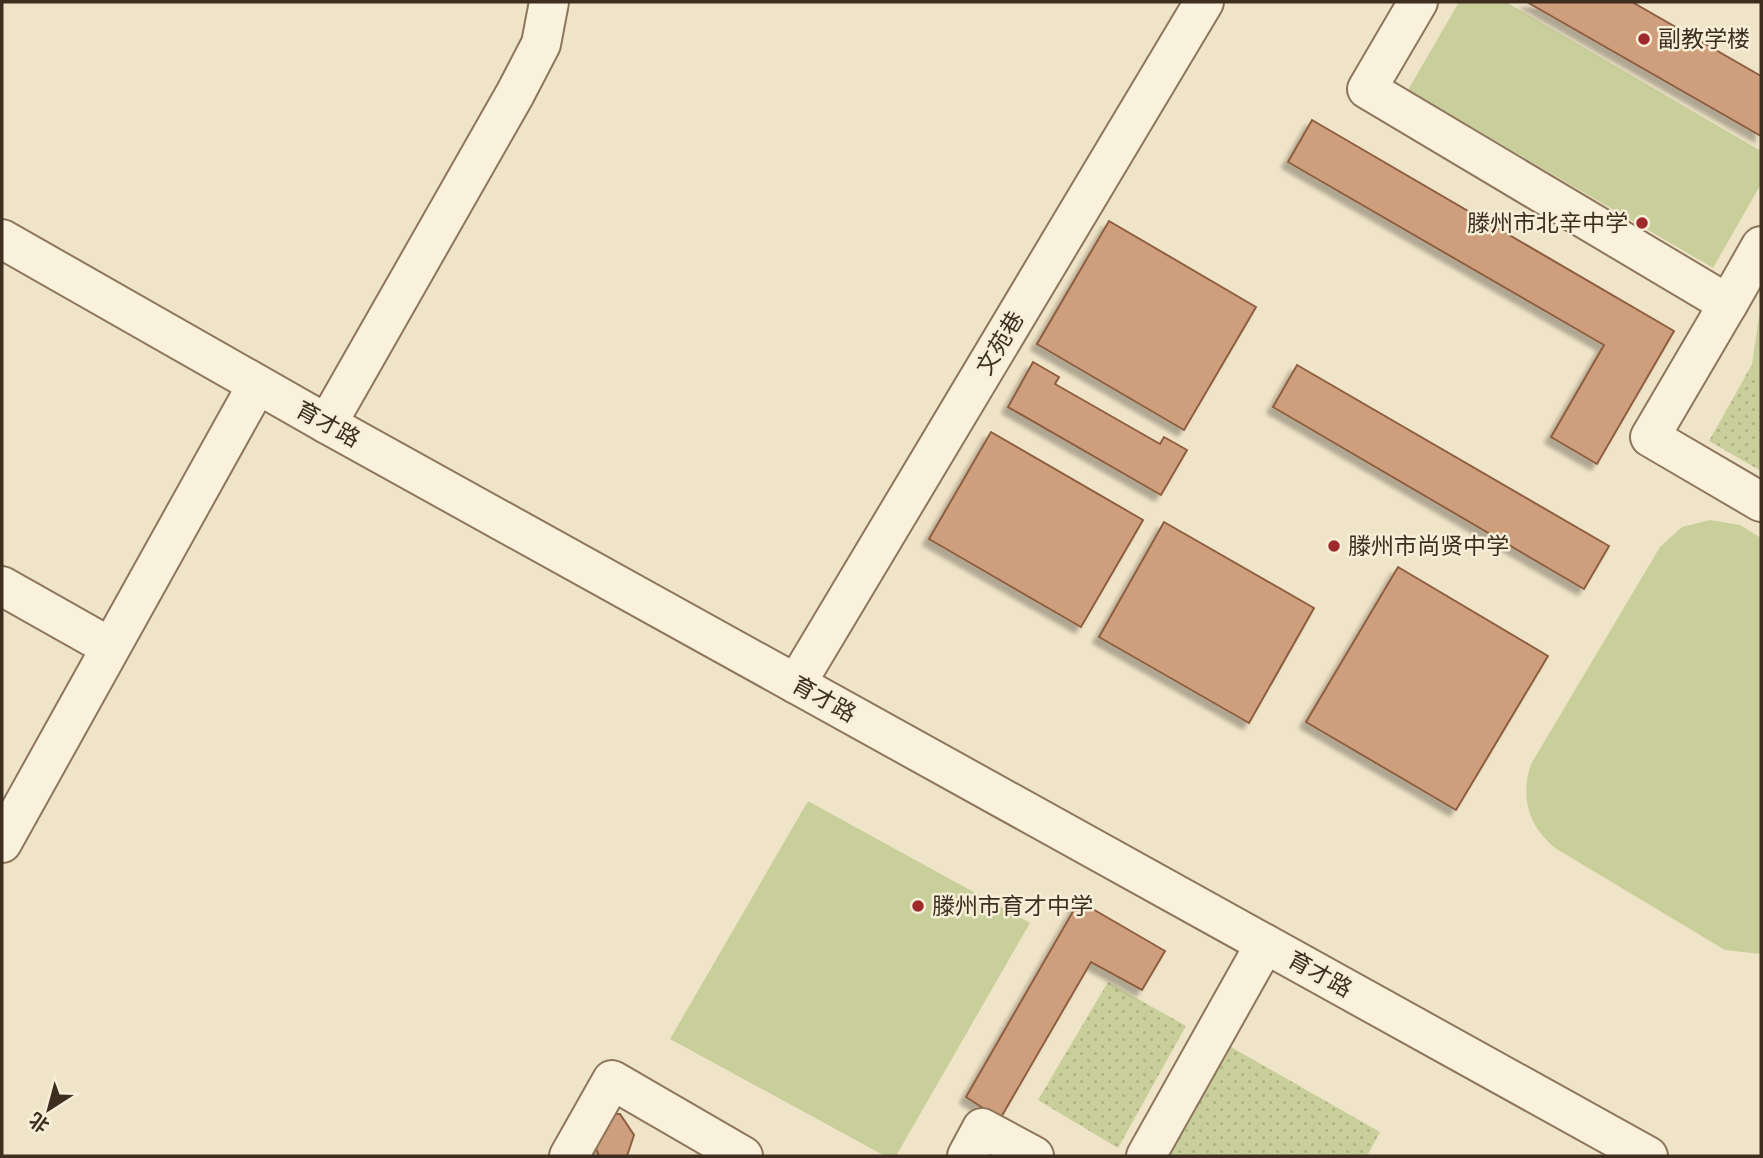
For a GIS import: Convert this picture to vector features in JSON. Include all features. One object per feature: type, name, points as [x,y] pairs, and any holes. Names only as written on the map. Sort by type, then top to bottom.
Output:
[{"type":"street","points":[[327,424],[515,94],[541,44],[549,2]]},
{"type":"street","name":"文苑巷","points":[[796,684],[1204,2]]},
{"type":"street","points":[[1418,2],[1367,89],[1728,304]]},
{"type":"street","name":"育才路","points":[[2,239],[327,424],[1648,1156]]},
{"type":"street","points":[[1761,246],[1650,437],[1761,502]]},
{"type":"street","points":[[2,843],[257,385]]},
{"type":"street","points":[[2,586],[110,647]]},
{"type":"street","points":[[1146,1156],[1265,944]]},
{"type":"street","points":[[569,1156],[612,1080],[743,1156]]},
{"type":"street","points":[[967,1156],[982,1128],[1034,1156]]},
{"type":"green space","points":[[1459,2],[1506,2],[1761,151],[1761,184],[1713,268],[1408,90]]},
{"type":"green space","points":[[1761,304],[1761,418],[1752,364]]},
{"type":"green space","points":[[1755,359],[1761,363],[1761,471],[1709,441]]},
{"type":"green space","points":[[1710,520],[1740,525],[1761,538],[1761,954],[1725,950],[1555,848],[1538,830],[1527,799],[1526,788],[1531,764],[1660,547],[1682,527]]},
{"type":"green space","points":[[808,801],[1030,923],[896,1156],[885,1156],[670,1039]]},
{"type":"green space","points":[[1108,982],[1186,1026],[1118,1148],[1038,1100]]},
{"type":"green space","points":[[1231,1047],[1380,1132],[1367,1156],[1169,1156]]},
{"type":"building","name":"副教学楼","points":[[1527,2],[1632,2],[1761,76],[1761,136]]},
{"type":"building","points":[[1312,120],[1674,331],[1597,464],[1551,437],[1604,345],[1288,162]]},
{"type":"building","points":[[1109,221],[1256,307],[1184,430],[1037,344]]},
{"type":"building","points":[[1033,362],[1059,377],[1055,384],[1160,444],[1164,437],[1187,450],[1161,495],[1008,407]]},
{"type":"building","points":[[1297,365],[1609,546],[1584,589],[1273,407]]},
{"type":"building","points":[[991,432],[1143,520],[1081,627],[929,539]]},
{"type":"building","points":[[1164,522],[1314,608],[1249,723],[1099,637]]},
{"type":"building","points":[[1398,567],[1548,656],[1456,810],[1306,722]]},
{"type":"building","points":[[1079,901],[1165,951],[1142,990],[1091,962],[1000,1119],[966,1097]]},
{"type":"building","points":[[604,1114],[620,1114],[634,1135],[627,1156],[599,1156],[590,1133]]},
{"type":"place","name":"副教学楼","points":[[1644,39]]},
{"type":"place","name":"滕州市北辛中学","points":[[1642,223]]},
{"type":"place","name":"滕州市尚贤中学","points":[[1334,546]]},
{"type":"place","name":"滕州市育才中学","points":[[918,906]]}]
